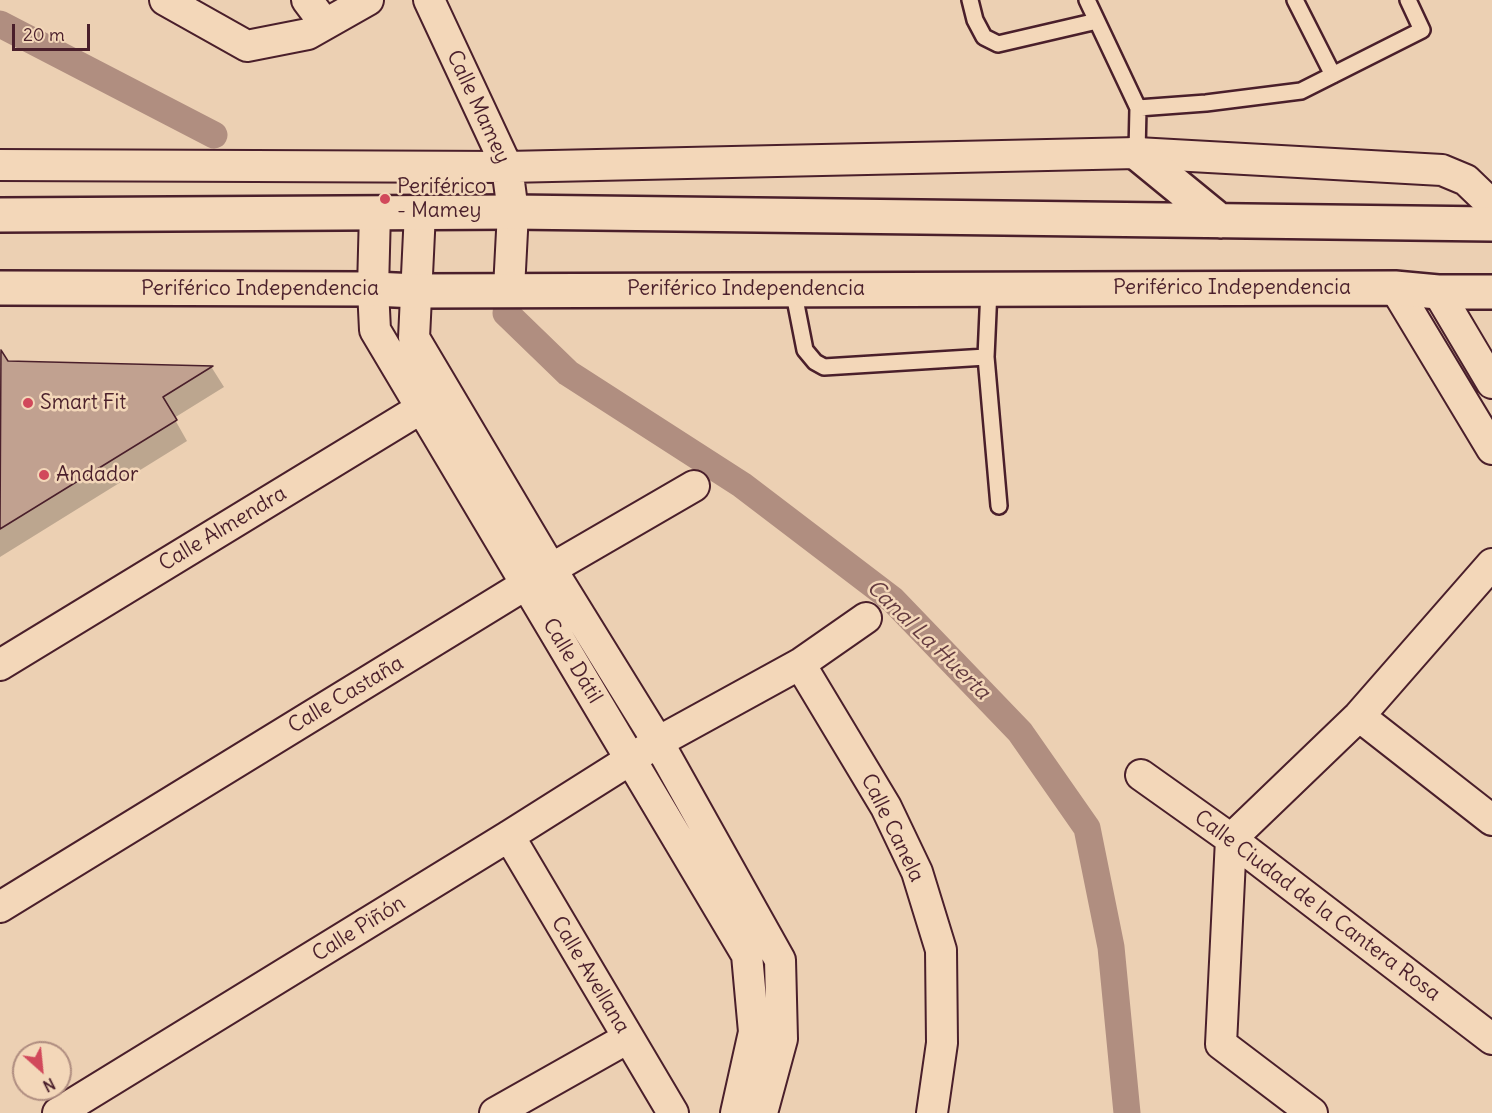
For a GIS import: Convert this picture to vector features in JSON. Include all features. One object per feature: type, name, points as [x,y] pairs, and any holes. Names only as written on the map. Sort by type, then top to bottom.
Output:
[{"type":"highway","points":[[1137,153],[1220,221]]},
{"type":"highway","points":[[0,215],[513,212],[1492,224]]},
{"type":"highway","name":"Periférico Independencia","points":[[0,288],[417,291],[1395,288],[1438,292],[1492,292]]},
{"type":"street","points":[[165,0],[248,46],[308,34],[366,1]]},
{"type":"street","points":[[307,0],[325,24]]},
{"type":"street","name":"Calle Mamey","points":[[429,0],[507,167],[513,212],[509,289]]},
{"type":"street","points":[[0,165],[507,167],[1137,153],[1442,170],[1466,180],[1492,205]]},
{"type":"street","name":"Calle Dátil","points":[[375,212],[373,289],[375,330],[747,954],[754,1032],[736,1113]]},
{"type":"street","name":"Calle Dátil","points":[[420,212],[414,338],[551,569],[658,741],[780,960],[782,1039],[762,1113]]},
{"type":"street","points":[[1395,288],[1492,449]]},
{"type":"street","points":[[1438,292],[1492,383]]},
{"type":"street","name":"Calle Almendra","points":[[0,665],[446,393]]},
{"type":"street","name":"Calle Castaña","points":[[0,907],[551,569],[694,486]]},
{"type":"street","points":[[1312,1113],[1221,1044],[1231,839],[1359,716],[1492,564]]},
{"type":"street","points":[[658,741],[800,664],[866,618]]},
{"type":"street","name":"Calle Canela","points":[[800,664],[886,807],[917,872],[938,939],[941,950],[942,1043],[932,1113]]},
{"type":"street","points":[[1359,716],[1492,820]]},
{"type":"street","name":"Calle Piñón","points":[[58,1113],[509,836],[658,741]]},
{"type":"street","name":"Calle Ciudad de la Cantera Rosa","points":[[1141,775],[1231,839],[1492,1039]]},
{"type":"street","name":"Calle Avellana","points":[[509,836],[673,1113]]},
{"type":"street","points":[[495,1113],[628,1038]]},
{"type":"lane","points":[[970,0],[975,20],[984,37],[998,44],[1097,21]]},
{"type":"lane","points":[[1087,0],[1138,108],[1137,153]]},
{"type":"lane","points":[[1295,0],[1333,75]]},
{"type":"lane","points":[[1138,108],[1206,103],[1301,91],[1422,30],[1407,0]]},
{"type":"lane","points":[[793,289],[805,350],[815,362],[824,367],[986,357]]},
{"type":"lane","points":[[989,289],[986,357],[999,506]]},
{"type":"building","name":"Andador","points":[[1,350],[8,361],[213,366],[163,397],[177,420],[0,529]]},
{"type":"waterway","name":"Canal La Huerta","points":[[0,24],[214,135]]},
{"type":"waterway","name":"Canal La Huerta","points":[[506,313],[568,373],[742,485],[893,600],[1020,732],[1087,828],[1111,947],[1127,1113]]},
{"type":"place","name":"Periférico - Mamey","points":[[385,199]]},
{"type":"place","name":"Smart Fit","points":[[28,403]]},
{"type":"place","name":"Andador","points":[[44,475]]}]
